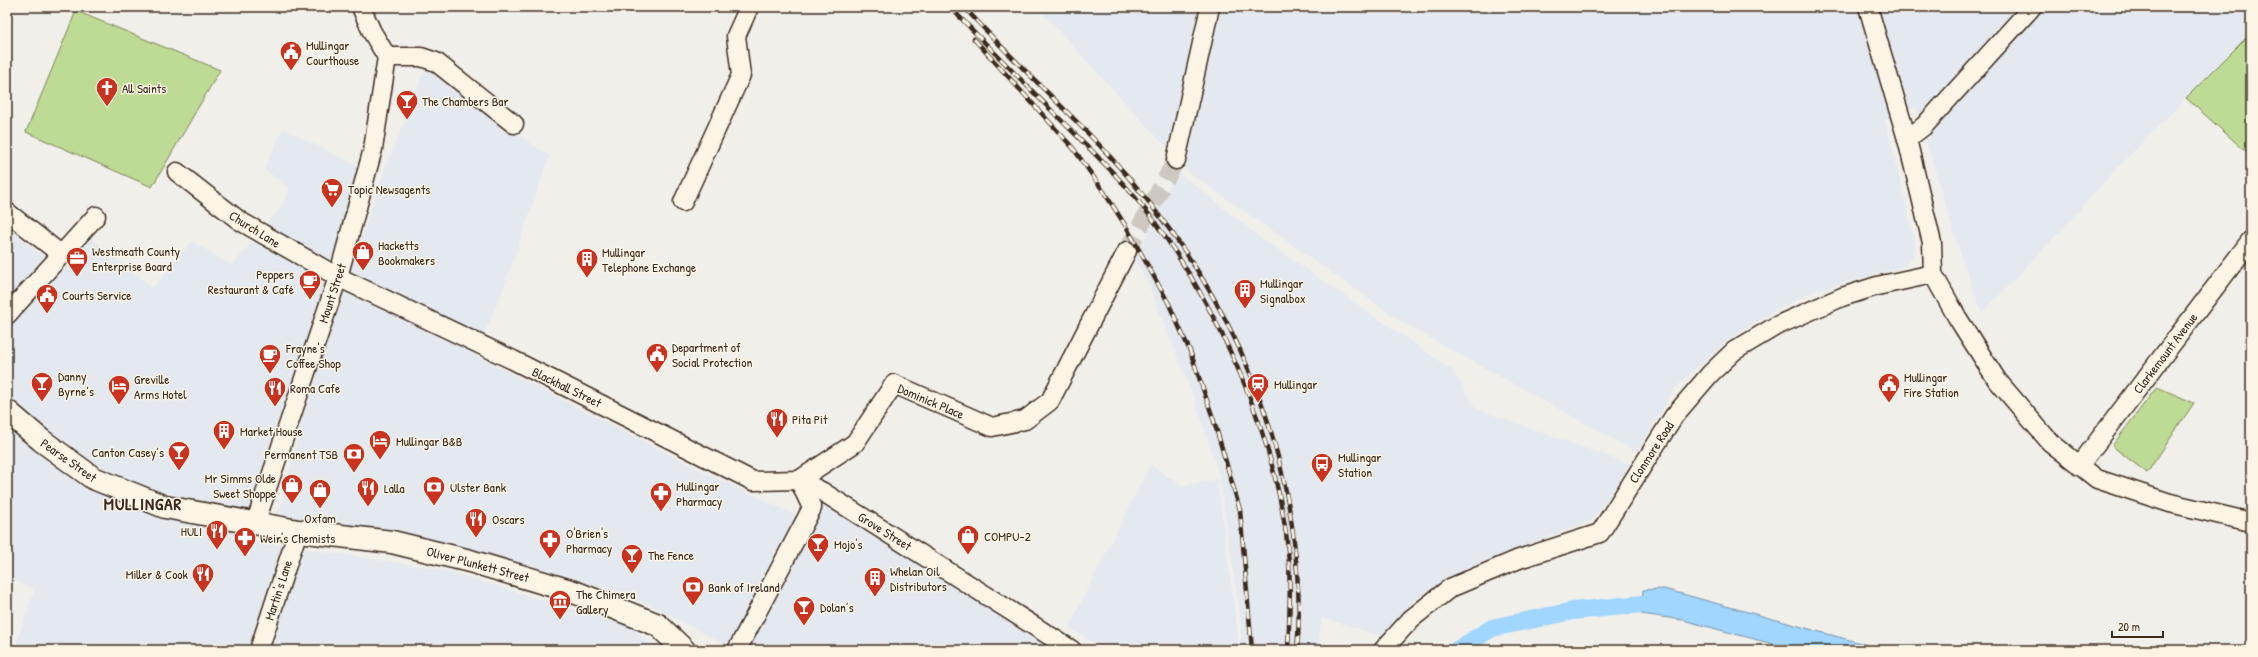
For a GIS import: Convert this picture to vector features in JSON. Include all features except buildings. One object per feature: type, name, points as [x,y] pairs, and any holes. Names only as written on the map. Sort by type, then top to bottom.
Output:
[{"type":"main road","name":"Pearse Street","points":[[7,411],[41,440],[93,478],[165,507],[255,524]]},
{"type":"main road","name":"Oliver Plunkett Street","points":[[255,524],[298,531],[392,542],[470,561],[574,592],[658,625],[684,650]]},
{"type":"street","points":[[361,7],[372,32],[387,57],[421,57],[436,62],[514,124]]},
{"type":"street","points":[[683,202],[741,75],[736,36],[749,7]]},
{"type":"street","points":[[1176,160],[1210,7]]},
{"type":"street","points":[[1868,7],[1907,139],[1932,243],[1933,274],[1957,317],[1997,380],[2050,442],[2097,479],[2119,488],[2170,503],[2251,522]]},
{"type":"street","points":[[1907,139],[1924,126],[2032,7]]},
{"type":"street","name":"Mount Street","points":[[255,524],[338,277],[373,149],[387,57]]},
{"type":"street","name":"Church Lane","points":[[177,172],[240,221],[338,277]]},
{"type":"street","points":[[7,212],[62,255]]},
{"type":"street","points":[[7,315],[96,216]]},
{"type":"street","name":"Clarkemount Avenue","points":[[2079,466],[2251,240]]},
{"type":"street","name":"Dominick Place","points":[[799,480],[855,443],[894,384],[992,427],[1025,420],[1050,401],[1127,251]]},
{"type":"street","name":"Clonmore Road","points":[[1382,650],[1411,619],[1450,588],[1519,559],[1600,533],[1674,416],[1710,374],[1734,351],[1776,326],[1842,298],[1877,286],[1933,274]]},
{"type":"street","name":"Blackhall Street","points":[[338,277],[513,360],[753,481],[799,480]]},
{"type":"street","points":[[737,650],[812,508],[799,480]]},
{"type":"street","name":"Grove Street","points":[[799,480],[830,496],[1072,650]]},
{"type":"street","name":"Martin's Lane","points":[[259,650],[298,531]]},
{"type":"shaded area","points":[[1037,7],[2251,7],[2251,33],[2113,172],[2067,224],[1982,313],[1959,249],[1916,107],[1885,120],[1915,243],[1913,256],[1903,267],[1813,291],[1774,311],[1728,340],[1675,388],[1637,452],[1405,324],[1191,174]]},
{"type":"shaded area","points":[[425,69],[549,156],[504,287],[475,355],[704,472],[800,517],[826,501],[1064,650],[736,650],[650,605],[546,570],[409,536],[278,517],[308,397],[338,305],[385,169]]},
{"type":"shaded area","points":[[283,129],[359,166],[321,303],[240,539],[444,570],[635,628],[653,650],[14,650],[35,589],[7,578],[7,226],[62,272],[91,238],[153,288],[192,241],[232,266],[282,206],[289,188],[264,169]]},
{"type":"shaded area","points":[[1177,171],[1261,238],[1452,370],[1477,409],[1631,465],[1592,520],[1474,565],[1415,599],[1382,636],[1322,618],[1317,650],[1241,650],[1241,623],[1219,475],[1195,400],[1147,281],[1135,261]]},
{"type":"shaded area","points":[[1150,465],[1182,486],[1217,479],[1240,650],[1104,650],[1069,627]]},
{"type":"green space","points":[[76,11],[220,70],[152,187],[26,132]]},
{"type":"green space","points":[[2251,33],[2251,156],[2186,98]]},
{"type":"green space","points":[[2157,387],[2194,403],[2147,473],[2112,446]]},
{"type":"water","points":[[1664,589],[1886,650],[1795,650],[1683,620],[1641,614],[1643,590]]},
{"type":"waterway","points":[[1457,650],[1492,628],[1573,611],[1642,604],[1667,607]]},
{"type":"tunnel","points":[[1127,251],[1176,160]]},
{"type":"railway","points":[[950,7],[1131,192],[1177,254],[1218,326],[1252,403],[1276,482],[1287,537],[1290,602],[1288,650]]},
{"type":"railway","points":[[964,7],[998,44],[1104,150],[1140,191],[1173,235],[1203,280],[1229,327],[1251,376],[1269,426],[1283,479],[1293,533],[1298,577],[1299,621],[1297,650]]},
{"type":"railway","points":[[974,39],[1073,148],[1127,228],[1168,302],[1190,351],[1214,421],[1240,510],[1252,650]]},
{"type":"place","name":"Mullingar Courthouse","points":[[291,72]]},
{"type":"place","name":"All Saints","points":[[107,108]]},
{"type":"place","name":"The Chambers Bar","points":[[407,120]]},
{"type":"place","name":"Topic Newsagents","points":[[332,208]]},
{"type":"place","name":"Hacketts Bookmakers","points":[[363,272]]},
{"type":"place","name":"Westmeath County Enterprise Board","points":[[77,278]]},
{"type":"place","name":"Mullingar Telephone Exchange","points":[[587,278]]},
{"type":"place","name":"Peppers Restaurant & Café","points":[[310,300]]},
{"type":"place","name":"Mullingar Signalbox","points":[[1245,310]]},
{"type":"place","name":"Courts Service","points":[[47,314]]},
{"type":"place","name":"Frayne's Coffee Shop","points":[[270,374]]},
{"type":"place","name":"Department of Social Protection","points":[[657,374]]},
{"type":"place","name":"Danny Byrne’s","points":[[42,402]]},
{"type":"place","name":"Mullingar","points":[[1258,404]]},
{"type":"place","name":"Mullingar Fire Station","points":[[1889,404]]},
{"type":"place","name":"Greville Arms Hotel","points":[[119,406]]},
{"type":"place","name":"Roma Cafe","points":[[275,408]]},
{"type":"place","name":"Pita Pit","points":[[777,438]]},
{"type":"place","name":"Market House","points":[[224,450]]},
{"type":"place","name":"Mullingar B&B","points":[[380,460]]},
{"type":"place","name":"Canton Casey’s","points":[[179,472]]},
{"type":"place","name":"Permanent TSB","points":[[354,474]]},
{"type":"place","name":"Mullingar Station","points":[[1322,484]]},
{"type":"place","name":"Mr Simms Olde Sweet Shoppe","points":[[292,504]]},
{"type":"place","name":"Ulster Bank","points":[[434,506]]},
{"type":"place","name":"Lalla","points":[[368,508]]},
{"type":"place","name":"Oxfam","points":[[320,510]]},
{"type":"place","name":"Mullingar Pharmacy","points":[[661,512]]},
{"type":"place","name":"Oscars","points":[[476,538]]},
{"type":"place","name":"HULI","points":[[217,550]]},
{"type":"place","name":"COMPU-2","points":[[968,556]]},
{"type":"place","name":"Weir's Chemists","points":[[245,558]]},
{"type":"place","name":"O'Brien's Pharmacy","points":[[550,560]]},
{"type":"place","name":"Mojo's","points":[[818,564]]},
{"type":"place","name":"The Fence","points":[[632,574]]},
{"type":"place","name":"Miller & Cook","points":[[203,594]]},
{"type":"place","name":"Whelan Oil Distributors","points":[[875,598]]},
{"type":"place","name":"Bank of Ireland","points":[[693,606]]},
{"type":"place","name":"The Chimera Gallery","points":[[560,620]]},
{"type":"place","name":"Dolan’s","points":[[804,626]]},
{"type":"district","name":"MULLINGAR","points":[[143,504]]}]
